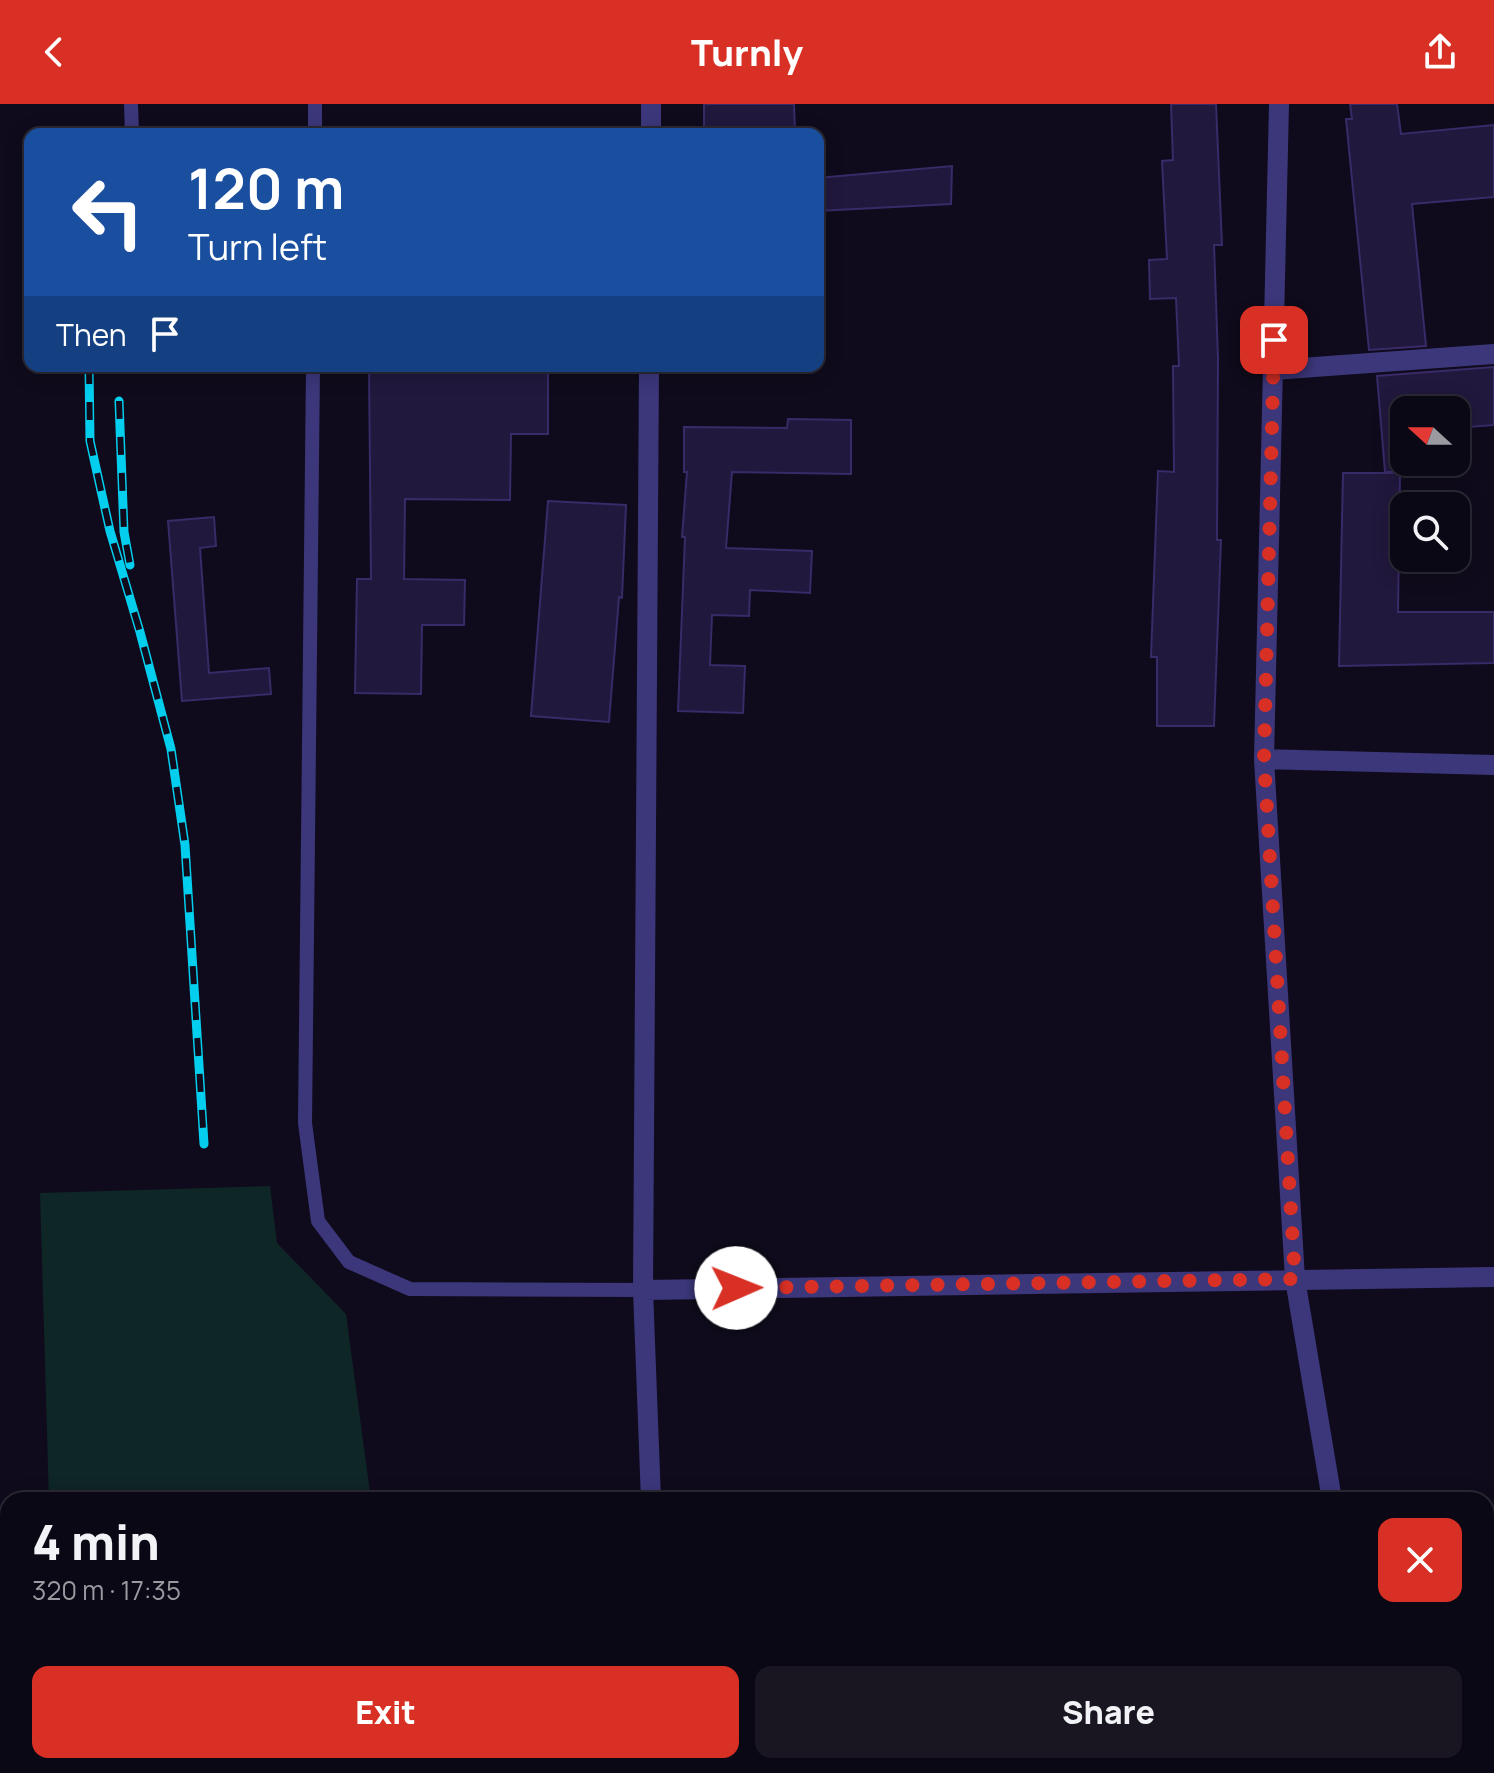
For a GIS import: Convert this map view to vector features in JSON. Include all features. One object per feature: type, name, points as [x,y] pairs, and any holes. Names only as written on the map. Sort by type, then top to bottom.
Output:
[{"type":"street","points":[[651,104],[651,128]]},
{"type":"street","points":[[1279,104],[1264,759],[1295,1279],[1331,1492]]},
{"type":"street","points":[[1273,370],[1494,354]]},
{"type":"street","points":[[649,372],[643,1290],[651,1492]]},
{"type":"street","points":[[1264,759],[1494,765]]},
{"type":"street","points":[[643,1290],[1494,1277]]},
{"type":"lane","points":[[131,104],[132,128]]},
{"type":"lane","points":[[315,104],[315,128]]},
{"type":"lane","points":[[313,372],[305,1123],[318,1221],[349,1262],[410,1289],[643,1290]]},
{"type":"green space","points":[[270,1186],[277,1243],[346,1314],[370,1492],[49,1492],[40,1193]]},
{"type":"building","points":[[704,104],[794,104],[795,128],[704,128]]},
{"type":"building","points":[[1171,104],[1216,104],[1222,245],[1214,245],[1218,358],[1217,540],[1221,540],[1214,726],[1157,726],[1157,657],[1151,657],[1158,471],[1174,472],[1173,366],[1179,366],[1176,298],[1150,299],[1149,260],[1167,259],[1162,161],[1173,160]]},
{"type":"building","points":[[1350,104],[1397,104],[1401,134],[1494,125],[1494,197],[1412,204],[1426,346],[1369,350],[1346,119],[1352,119]]},
{"type":"building","points":[[952,166],[951,204],[824,211],[824,177]]},
{"type":"building","points":[[1494,367],[1494,425],[1470,427],[1470,396],[1390,396],[1390,472],[1385,472],[1377,376]]},
{"type":"building","points":[[369,372],[548,372],[548,434],[511,434],[510,500],[405,499],[404,579],[465,580],[464,625],[422,625],[421,694],[355,693],[357,579],[371,579]]},
{"type":"building","points":[[788,419],[851,420],[851,474],[732,472],[726,548],[812,551],[810,593],[750,590],[749,616],[712,615],[710,665],[745,666],[743,713],[678,711],[685,537],[682,537],[687,472],[684,472],[684,427],[787,428]]},
{"type":"building","points":[[1343,473],[1390,473],[1390,476],[1400,476],[1400,492],[1390,492],[1390,572],[1399,572],[1398,612],[1494,612],[1494,663],[1339,666]]},
{"type":"building","points":[[548,501],[626,505],[622,598],[619,597],[609,722],[531,716]]},
{"type":"building","points":[[214,517],[216,546],[200,548],[209,673],[269,668],[271,694],[182,701],[168,521]]},
{"type":"railway","points":[[89,372],[90,441],[110,531],[171,749],[185,845],[204,1144]]},
{"type":"railway","points":[[119,401],[124,532],[130,565]]},
{"type":"route","points":[[736,1288],[1295,1279],[1264,759],[1274,340]]}]
